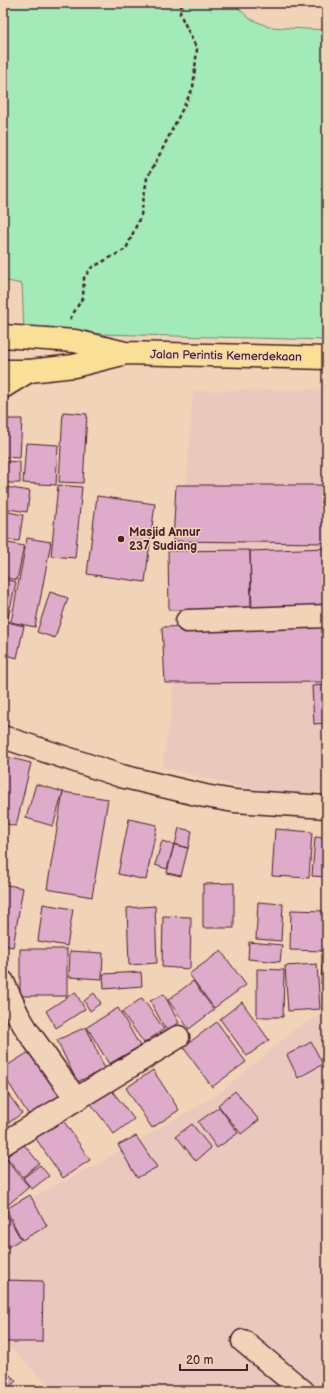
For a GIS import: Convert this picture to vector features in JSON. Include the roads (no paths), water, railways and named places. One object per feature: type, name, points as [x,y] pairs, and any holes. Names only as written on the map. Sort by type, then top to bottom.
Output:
[{"type":"main road","name":"Jalan Perintis Kemerdekaan","points":[[3,325],[29,337]]},
{"type":"main road","name":"Jalan Perintis Kemerdekaan","points":[[3,336],[75,341],[125,354],[327,358]]},
{"type":"main road","name":"Jalan Perintis Kemerdekaan","points":[[3,371],[29,371],[74,366],[125,354]]},
{"type":"main road","name":"Jalan Perintis Kemerdekaan","points":[[3,387],[29,371]]},
{"type":"street","points":[[187,621],[327,616]]},
{"type":"street","points":[[3,737],[121,776],[186,792],[234,800],[327,807]]},
{"type":"street","points":[[3,982],[18,1015],[27,1030],[76,1099]]},
{"type":"street","points":[[3,1144],[178,1037]]},
{"type":"street","points":[[243,1341],[303,1391]]},
{"type":"place","name":"Masjid Annur 237 Sudiang","points":[[121,539]]}]
